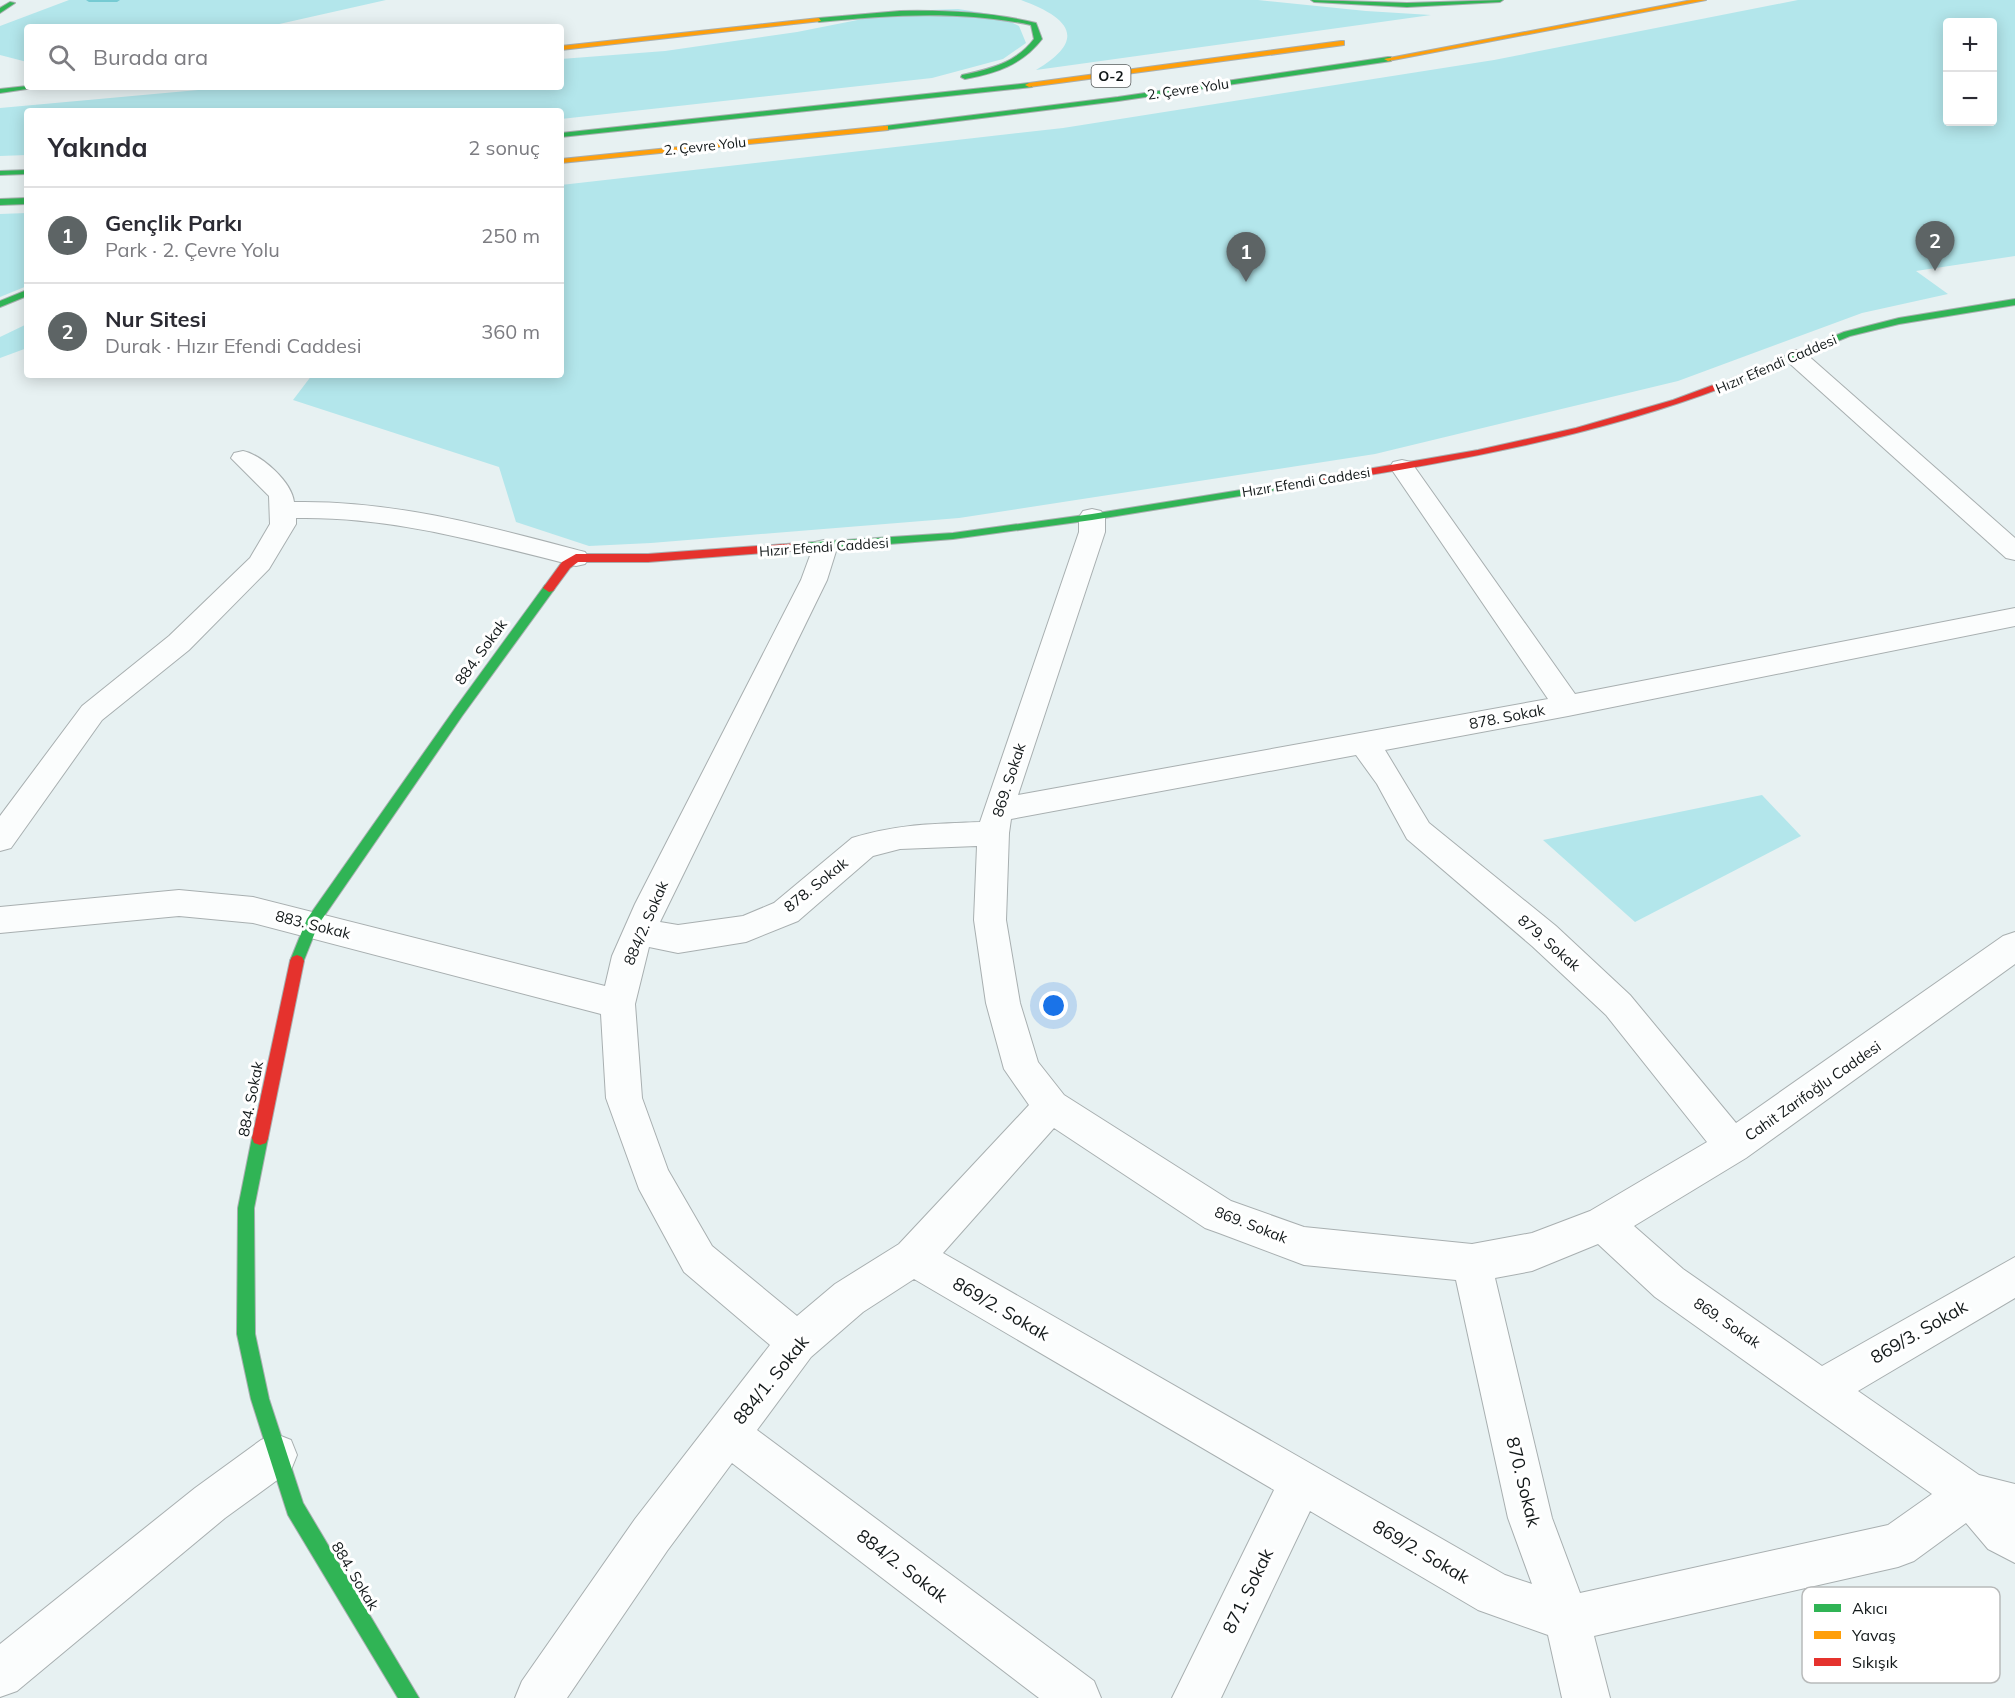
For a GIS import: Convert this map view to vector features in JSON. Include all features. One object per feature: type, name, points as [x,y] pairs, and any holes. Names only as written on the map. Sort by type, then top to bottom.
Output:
[{"type":"main road","points":[[564,48],[690,36],[912,2],[947,0],[1003,7],[1027,19],[1037,31],[1038,39],[1024,57],[1009,64],[968,76],[851,95],[720,110],[630,129]]},
{"type":"main road","points":[[1314,0],[1407,5],[1500,0]]},
{"type":"main road","name":"2. Çevre Yolu","points":[[564,161],[1032,110],[1210,86],[1509,38],[1703,0]]},
{"type":"main road","points":[[0,11],[12,3]]},
{"type":"main road","points":[[564,35],[677,25],[778,10]]},
{"type":"main road","name":"2. Çevre Yolu","points":[[564,135],[1059,82],[1355,41]]},
{"type":"main road","points":[[0,79],[24,77]]},
{"type":"main road","points":[[0,90],[24,88]]},
{"type":"main road","points":[[564,174],[798,136]]},
{"type":"main road","points":[[0,174],[22,172]]},
{"type":"main road","points":[[0,202],[24,201]]},
{"type":"main road","points":[[0,304],[24,294]]},
{"type":"main road","name":"Hızır Efendi Caddesi","points":[[576,558],[648,558],[824,548],[952,536],[1092,517],[1402,466],[1623,420],[1670,406],[1796,357],[1847,334],[1899,321],[2015,302]]},
{"type":"main road","name":"884. Sokak","points":[[409,1698],[295,1508],[276,1455],[260,1399],[246,1334],[246,1208],[286,1008],[301,946],[312,923],[554,579],[576,558]]},
{"type":"street","points":[[1796,357],[1964,504],[2015,552]]},
{"type":"street","points":[[0,839],[92,712],[179,643],[260,563],[283,524],[284,510],[281,495],[268,479],[243,458]]},
{"type":"street","points":[[1402,466],[1568,706]]},
{"type":"street","points":[[284,510],[322,508],[369,511],[440,524],[576,558]]},
{"type":"street","name":"869. Sokak","points":[[1092,517],[1092,532],[995,821],[990,920],[1003,1003],[1022,1069],[1050,1106],[1219,1215],[1304,1246],[1472,1263],[1532,1252],[1603,1224],[1669,1283],[1823,1389],[1969,1494],[2004,1533],[2015,1541]]},
{"type":"street","name":"884/2. Sokak","points":[[797,1342],[750,1300],[698,1259],[652,1177],[624,1098],[618,1004],[629,957],[639,932],[814,580],[824,548]]},
{"type":"street","name":"878. Sokak","points":[[639,932],[678,939],[746,929],[786,912],[863,847],[900,837],[995,821],[1364,744],[2015,617]]},
{"type":"street","name":"879. Sokak","points":[[1364,744],[1388,777],[1418,831],[1544,936],[1618,1005],[1733,1146]]},
{"type":"street","name":"883. Sokak","points":[[0,920],[179,903],[253,910],[312,923],[618,1004]]},
{"type":"street","name":"Cahit Zarifoğlu Caddesi","points":[[1603,1224],[1733,1146],[2011,955]]},
{"type":"street","name":"884/1. Sokak","points":[[539,1698],[651,1535],[797,1342],[849,1298],[913,1257],[1050,1106]]},
{"type":"street","name":"869/2. Sokak","points":[[913,1257],[1494,1594],[1567,1619]]},
{"type":"street","name":"870. Sokak","points":[[1472,1263],[1530,1518],[1567,1619],[1586,1698]]},
{"type":"street","name":"869/3. Sokak","points":[[1823,1389],[2015,1276]]},
{"type":"street","name":"884/2. Sokak","points":[[727,1433],[1077,1698]]},
{"type":"street","points":[[0,1674],[210,1503],[276,1455]]},
{"type":"street","name":"871. Sokak","points":[[1196,1698],[1301,1483]]},
{"type":"street","points":[[1567,1619],[1898,1545],[1969,1494]]},
{"type":"street","name":"869. Sokak","points":[[1969,1494],[2015,1506]]},
{"type":"shaded area","points":[[69,0],[386,0],[279,24],[24,24],[24,61],[0,55],[0,26]]},
{"type":"shaded area","points":[[1021,0],[1258,0],[1431,15],[1036,70],[1053,59],[1063,48],[1067,38],[1066,29],[1050,14]]},
{"type":"shaded area","points":[[1798,0],[2015,0],[2015,256],[1916,271],[1948,294],[1862,313],[1678,381],[1375,454],[959,518],[589,546],[516,522],[499,467],[293,400],[310,378],[564,378],[564,185],[1063,128],[1494,60]]},
{"type":"shaded area","points":[[958,9],[997,15],[1019,26],[1026,43],[1003,59],[932,78],[564,119],[564,108],[24,108],[24,155],[0,156],[0,108],[198,90],[564,90],[564,59],[665,51],[797,32],[903,11]]},
{"type":"shaded area","points":[[24,213],[24,287],[0,297],[0,214]]},
{"type":"shaded area","points":[[24,325],[24,349],[0,358],[0,337]]},
{"type":"shaded area","points":[[1762,795],[1801,836],[1635,922],[1543,840]]},
{"type":"waterway","points":[[89,0],[117,0]]},
{"type":"traffic: fast","points":[[1314,0],[1407,5],[1500,0]]},
{"type":"traffic: fast","points":[[0,11],[12,3]]},
{"type":"traffic: fast","points":[[819,20],[900,13],[954,13],[1008,18],[1034,24],[1038,39],[1023,55],[1006,66],[965,77]]},
{"type":"traffic: fast","points":[[885,128],[1118,99],[1388,59]]},
{"type":"traffic: fast","points":[[564,135],[1029,85]]},
{"type":"traffic: fast","points":[[0,91],[24,88]]},
{"type":"traffic: fast","points":[[0,173],[24,172]]},
{"type":"traffic: fast","points":[[0,202],[24,201]]},
{"type":"traffic: fast","points":[[0,304],[24,294]]},
{"type":"traffic: fast","points":[[1724,384],[1847,334],[1899,321],[2015,302]]},
{"type":"traffic: fast","points":[[800,547],[953,536],[1092,517],[1327,479]]},
{"type":"traffic: fast","points":[[297,961],[312,923],[458,713],[549,588]]},
{"type":"traffic: fast","points":[[260,1138],[246,1208],[246,1334],[260,1399],[295,1508],[409,1698]]},
{"type":"traffic: slow","points":[[1388,59],[1703,0]]},
{"type":"traffic: slow","points":[[564,48],[819,20]]},
{"type":"traffic: slow","points":[[1029,85],[1341,43]]},
{"type":"traffic: slow","points":[[564,161],[885,128]]},
{"type":"traffic: jam","points":[[1327,479],[1478,453],[1579,431],[1677,402],[1724,384]]},
{"type":"traffic: jam","points":[[549,588],[566,565],[576,558],[648,558],[800,547]]},
{"type":"traffic: jam","points":[[260,1138],[297,961]]},
{"type":"place","name":"Nur Sitesi","points":[[1935,271]]},
{"type":"place","name":"Gençlik Parkı","points":[[1246,282]]}]
